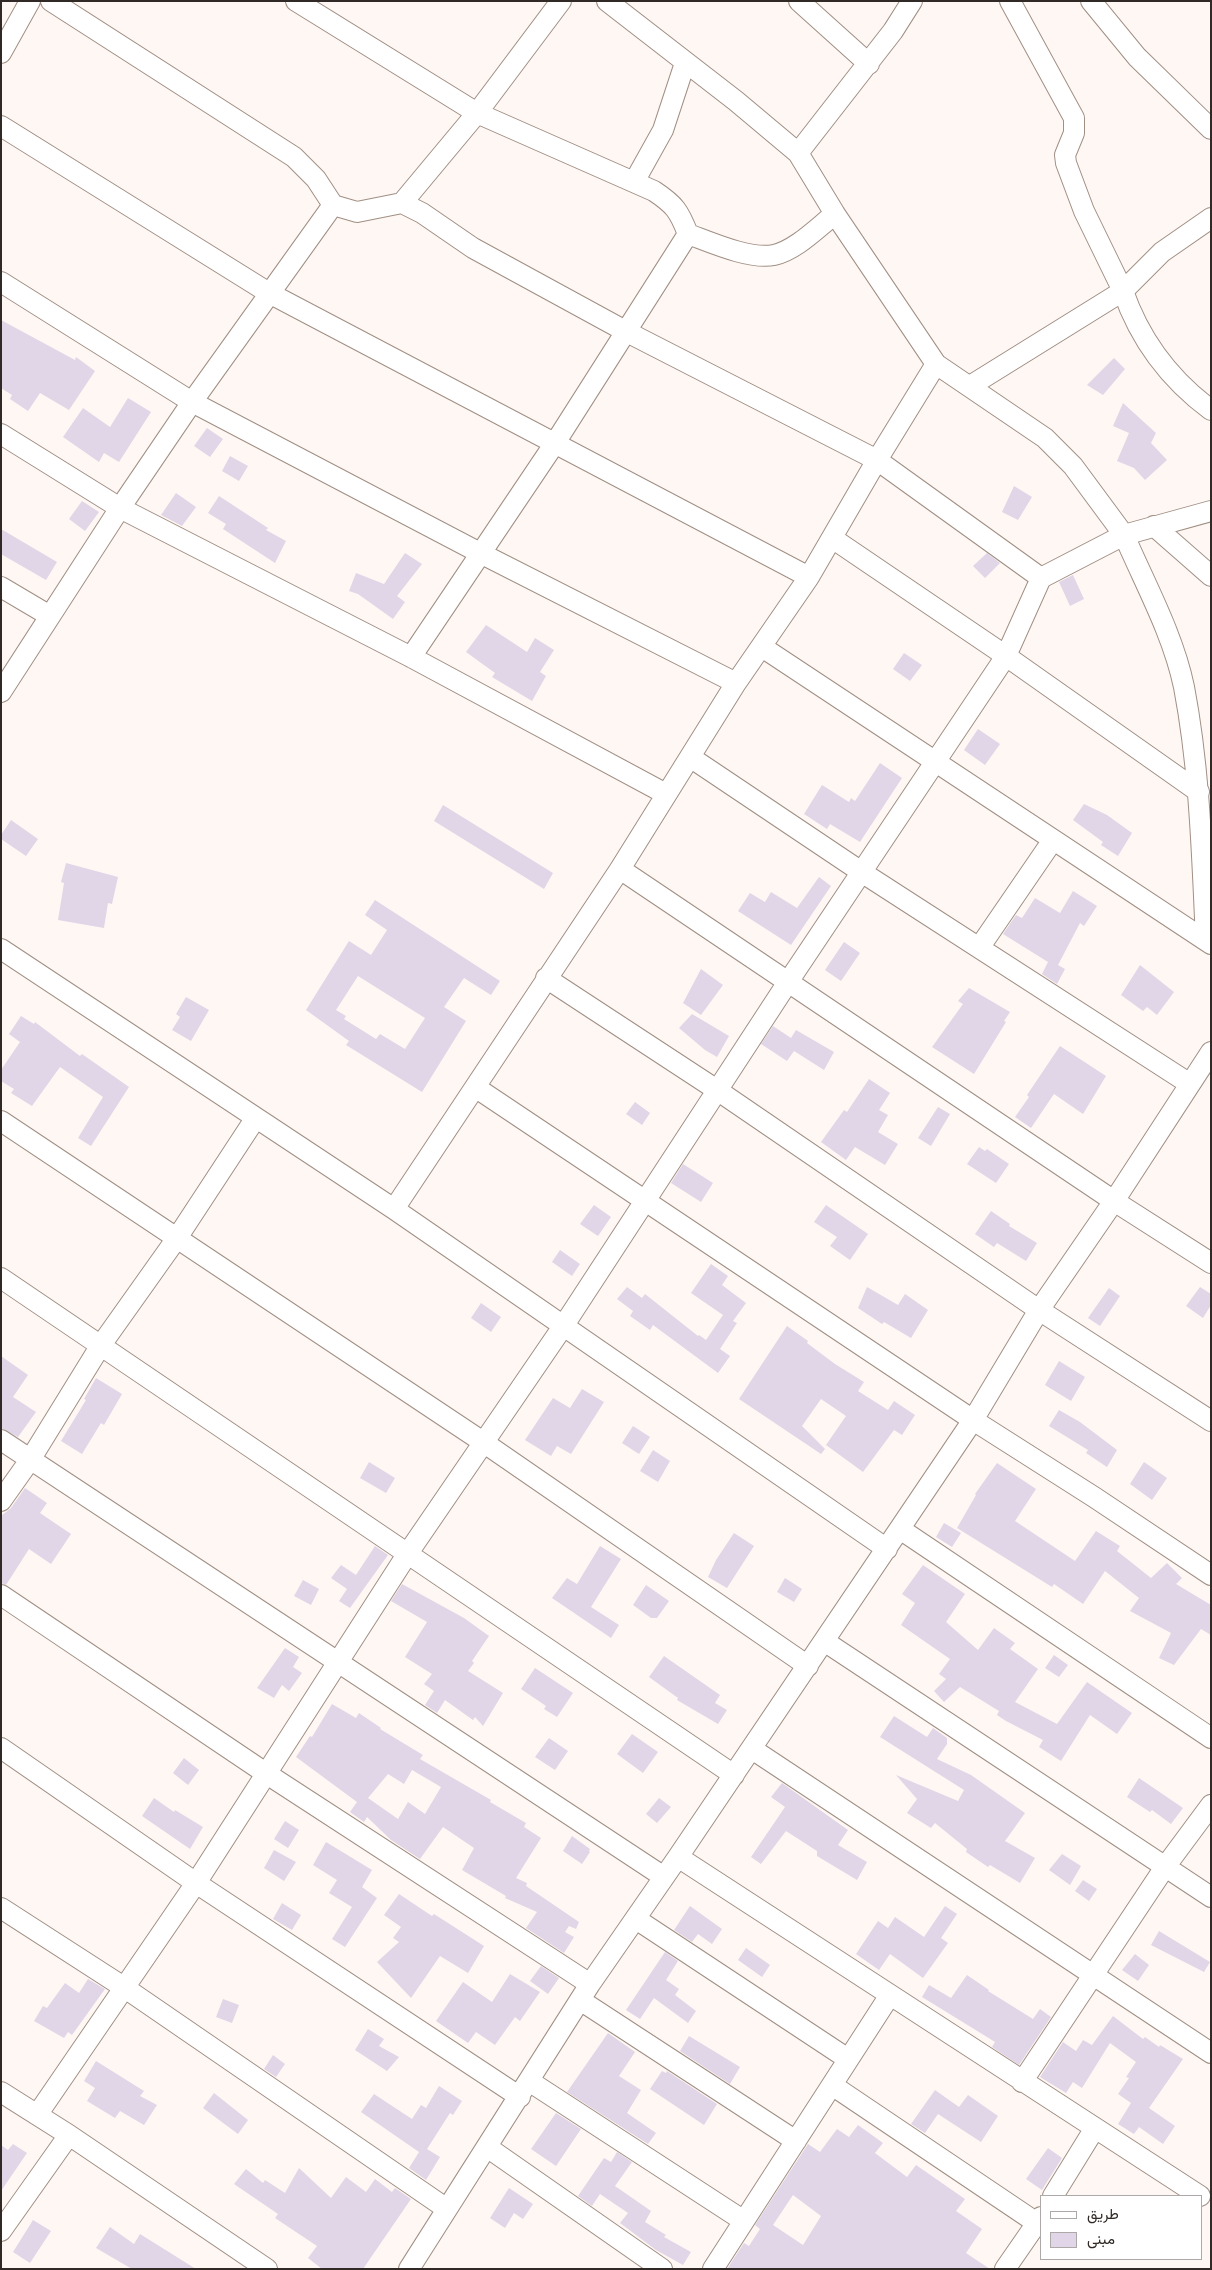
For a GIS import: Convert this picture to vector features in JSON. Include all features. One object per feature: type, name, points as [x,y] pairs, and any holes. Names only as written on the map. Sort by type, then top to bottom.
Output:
[{"type":"street","points":[[1,53],[30,1]]},
{"type":"street","points":[[51,1],[294,157],[316,179],[333,205],[357,212],[402,203],[422,213],[473,248],[627,332],[877,460],[1041,578]]},
{"type":"street","points":[[296,1],[478,113],[654,191],[668,201],[680,214],[688,234]]},
{"type":"street","points":[[402,203],[478,113],[560,1]]},
{"type":"street","points":[[607,1],[736,101],[798,153],[835,214],[936,364],[1045,438],[1074,466],[1124,535],[1170,642],[1183,686],[1199,792],[1206,860],[1208,942]]},
{"type":"street","points":[[799,1],[869,64]]},
{"type":"street","points":[[798,153],[869,64],[912,1]]},
{"type":"street","points":[[1010,1],[1074,118],[1074,134],[1065,154],[1066,163],[1084,211],[1123,291],[1132,318],[1170,374],[1211,410]]},
{"type":"street","points":[[1091,1],[1137,56],[1211,129]]},
{"type":"street","points":[[634,182],[663,130],[685,63]]},
{"type":"street","points":[[1,126],[270,293],[810,577]]},
{"type":"street","points":[[1,692],[120,508],[192,402],[333,205]]},
{"type":"street","points":[[688,234],[747,252],[773,255],[790,248],[835,214]]},
{"type":"street","points":[[970,386],[1123,291],[1162,252],[1211,218]]},
{"type":"street","points":[[411,657],[556,443],[688,234]]},
{"type":"street","points":[[1,282],[192,402],[482,554],[736,683]]},
{"type":"street","points":[[394,1209],[620,869],[736,683],[810,577],[877,460],[936,364]]},
{"type":"street","points":[[1,434],[120,508],[411,657],[666,794]]},
{"type":"street","points":[[37,2115],[196,1883],[408,1553],[564,1326],[788,982],[1006,656],[1041,578],[1124,535],[1211,511]]},
{"type":"street","points":[[1154,526],[1211,576]]},
{"type":"street","points":[[832,538],[1006,656],[1199,792]]},
{"type":"street","points":[[1,587],[50,616]]},
{"type":"street","points":[[762,647],[934,763],[1208,942]]},
{"type":"street","points":[[690,757],[979,948],[1190,1084]]},
{"type":"street","points":[[979,948],[1053,840]]},
{"type":"street","points":[[620,869],[1114,1201],[1211,1263]]},
{"type":"street","points":[[1,949],[255,1119],[394,1209],[887,1549]]},
{"type":"street","points":[[546,978],[717,1090],[1039,1310],[1211,1421]]},
{"type":"street","points":[[409,2269],[585,1992],[752,1749],[973,1420],[1039,1310],[1114,1201],[1211,1052]]},
{"type":"street","points":[[475,1087],[973,1420],[1094,1497],[1211,1575]]},
{"type":"street","points":[[1,1501],[30,1460],[101,1344],[177,1238],[255,1119]]},
{"type":"street","points":[[1,1121],[483,1442],[808,1666]]},
{"type":"street","points":[[1,1278],[734,1774]]},
{"type":"street","points":[[1,1440],[664,1878]]},
{"type":"street","points":[[900,1529],[1211,1738]]},
{"type":"street","points":[[1,1595],[267,1774],[585,1992],[796,2141]]},
{"type":"street","points":[[824,1641],[1211,1897]]},
{"type":"street","points":[[1,1748],[196,1883],[524,2089],[744,2221]]},
{"type":"street","points":[[752,1749],[1211,2053]]},
{"type":"street","points":[[1022,2082],[1165,1867],[1211,1805]]},
{"type":"street","points":[[678,1857],[1198,2195]]},
{"type":"street","points":[[1,1908],[124,1988],[447,2209]]},
{"type":"street","points":[[636,1919],[848,2059]]},
{"type":"street","points":[[713,2269],[890,1995]]},
{"type":"street","points":[[832,2085],[1039,2220],[1005,2269]]},
{"type":"street","points":[[1,2092],[69,2135],[267,2269]]},
{"type":"street","points":[[1054,2195],[1095,2128]]},
{"type":"street","points":[[1,2231],[69,2135]]},
{"type":"street","points":[[487,2147],[662,2269]]},
{"type":"building","points":[[1,320],[75,360],[76,357],[95,371],[69,410],[40,393],[28,411],[10,399],[12,395],[1,388]]},
{"type":"building","points":[[1114,358],[1125,369],[1103,395],[1087,385]]},
{"type":"building","points":[[128,398],[151,412],[119,462],[104,453],[99,462],[63,437],[83,408],[110,427]]},
{"type":"building","points":[[1123,403],[1156,433],[1151,443],[1167,460],[1145,480],[1134,468],[1117,461],[1129,433],[1113,426]]},
{"type":"building","points":[[207,428],[223,439],[210,457],[194,446]]},
{"type":"building","points":[[230,456],[248,466],[239,481],[222,471]]},
{"type":"building","points":[[1014,486],[1032,497],[1018,520],[1002,512]]},
{"type":"building","points":[[176,493],[196,507],[182,526],[161,515]]},
{"type":"building","points":[[219,496],[268,528],[266,530],[286,541],[275,563],[223,529],[226,524],[208,513]]},
{"type":"building","points":[[82,501],[99,512],[85,531],[69,519]]},
{"type":"building","points":[[1,529],[57,562],[46,580],[1,554]]},
{"type":"building","points":[[405,553],[422,564],[397,596],[405,602],[393,619],[358,594],[349,591],[356,573],[384,584]]},
{"type":"building","points":[[987,553],[1000,563],[985,578],[973,566]]},
{"type":"building","points":[[1073,575],[1084,599],[1070,606],[1059,582]]},
{"type":"building","points":[[486,625],[527,652],[535,638],[554,650],[540,672],[546,676],[532,701],[492,677],[495,673],[466,652]]},
{"type":"building","points":[[904,653],[922,665],[910,681],[893,669]]},
{"type":"building","points":[[978,729],[1000,744],[985,765],[964,750]]},
{"type":"building","points":[[880,763],[902,778],[860,842],[830,824],[827,829],[804,814],[822,785],[849,802],[851,798],[855,801]]},
{"type":"building","points":[[1084,804],[1107,815],[1132,833],[1118,856],[1101,845],[1103,842],[1073,820]]},
{"type":"building","points":[[443,805],[553,873],[544,889],[434,821]]},
{"type":"building","points":[[11,820],[38,839],[26,856],[1,839],[1,835]]},
{"type":"building","points":[[66,863],[118,877],[112,904],[108,903],[104,928],[58,920],[64,883],[61,882]]},
{"type":"building","points":[[819,877],[831,886],[791,945],[738,911],[750,893],[765,902],[771,892],[797,908]]},
{"type":"building","points":[[1073,891],[1097,906],[1084,926],[1080,923],[1058,965],[1065,969],[1057,984],[1042,974],[1048,962],[1003,934],[1016,915],[1022,918],[1035,898],[1060,913]]},
{"type":"building","points":[[375,900],[500,981],[491,995],[464,978],[444,1007],[466,1021],[422,1092],[346,1045],[349,1041],[306,1010],[349,941],[371,955],[387,930],[365,915]],"holes":[[[358,976],[425,1018],[405,1049],[380,1034],[376,1039],[344,1019],[346,1016],[336,1010]]]},
{"type":"building","points":[[844,942],[860,953],[841,981],[825,970]]},
{"type":"building","points":[[1140,965],[1174,992],[1157,1015],[1147,1007],[1143,1011],[1121,995]]},
{"type":"building","points":[[701,969],[723,985],[701,1015],[683,1003]]},
{"type":"building","points":[[969,988],[1010,1012],[1004,1021],[1006,1022],[974,1074],[932,1047],[963,1004],[958,1001]]},
{"type":"building","points":[[186,997],[209,1010],[191,1041],[172,1030],[180,1017],[176,1014]]},
{"type":"building","points":[[692,1014],[729,1036],[717,1057],[705,1050],[679,1028]]},
{"type":"building","points":[[21,1016],[34,1024],[35,1022],[80,1056],[82,1054],[129,1087],[91,1146],[78,1138],[103,1097],[60,1067],[32,1106],[11,1093],[14,1089],[1,1081],[1,1070],[20,1042],[9,1034]]},
{"type":"building","points":[[773,1026],[791,1038],[796,1030],[834,1052],[824,1070],[794,1051],[787,1061],[761,1044]]},
{"type":"building","points":[[1060,1046],[1106,1076],[1083,1114],[1054,1094],[1031,1128],[1015,1117],[1029,1097],[1027,1095]]},
{"type":"building","points":[[869,1079],[890,1093],[879,1110],[888,1115],[878,1132],[898,1144],[885,1165],[855,1147],[846,1160],[821,1142],[844,1110],[847,1112]]},
{"type":"building","points":[[635,1102],[650,1113],[642,1125],[626,1114]]},
{"type":"building","points":[[938,1107],[950,1114],[931,1146],[918,1138]]},
{"type":"building","points":[[979,1147],[985,1151],[987,1149],[1009,1164],[996,1183],[967,1164]]},
{"type":"building","points":[[683,1164],[713,1183],[701,1202],[671,1183]]},
{"type":"building","points":[[594,1205],[611,1217],[598,1236],[580,1224]]},
{"type":"building","points":[[826,1205],[868,1234],[850,1260],[830,1246],[837,1237],[814,1222]]},
{"type":"building","points":[[991,1211],[1010,1224],[1009,1226],[1037,1243],[1026,1261],[997,1243],[994,1247],[975,1234]]},
{"type":"building","points":[[560,1250],[580,1264],[572,1276],[552,1262]]},
{"type":"building","points":[[711,1264],[728,1276],[722,1285],[746,1303],[733,1321],[737,1323],[720,1349],[730,1356],[718,1373],[653,1325],[650,1330],[630,1316],[633,1311],[617,1299],[627,1287],[642,1298],[645,1294],[698,1336],[706,1340],[723,1315],[691,1293]]},
{"type":"building","points":[[867,1287],[898,1305],[905,1294],[928,1310],[911,1338],[884,1322],[882,1324],[858,1308]]},
{"type":"building","points":[[1200,1287],[1211,1294],[1211,1305],[1203,1318],[1186,1306]]},
{"type":"building","points":[[1109,1288],[1120,1296],[1100,1326],[1088,1318]]},
{"type":"building","points":[[481,1303],[501,1317],[491,1332],[471,1318]]},
{"type":"building","points":[[787,1326],[835,1364],[864,1382],[858,1391],[888,1410],[894,1401],[915,1415],[902,1435],[894,1430],[863,1472],[826,1445],[846,1416],[821,1399],[802,1426],[825,1449],[821,1454],[739,1399]]},
{"type":"building","points":[[1,1356],[28,1375],[13,1397],[36,1412],[18,1437],[1,1428]]},
{"type":"building","points":[[1059,1361],[1085,1377],[1071,1401],[1045,1385]]},
{"type":"building","points":[[96,1378],[122,1394],[104,1425],[101,1423],[82,1454],[61,1441],[86,1400],[84,1399]]},
{"type":"building","points":[[582,1389],[604,1402],[571,1454],[557,1446],[551,1456],[525,1440],[553,1398],[570,1408]]},
{"type":"building","points":[[1059,1410],[1080,1422],[1117,1450],[1107,1467],[1086,1453],[1088,1450],[1049,1426]]},
{"type":"building","points":[[633,1426],[650,1437],[639,1454],[622,1443]]},
{"type":"building","points":[[653,1450],[670,1461],[658,1482],[640,1471]]},
{"type":"building","points":[[369,1462],[395,1478],[386,1493],[360,1478]]},
{"type":"building","points":[[1144,1462],[1167,1478],[1152,1500],[1130,1484]]},
{"type":"building","points":[[997,1463],[1036,1489],[1015,1521],[1075,1561],[1096,1531],[1120,1546],[1117,1551],[1151,1578],[1167,1563],[1182,1578],[1176,1584],[1211,1605],[1211,1635],[1201,1629],[1174,1665],[1159,1658],[1171,1633],[1130,1611],[1139,1598],[1105,1571],[1083,1604],[1054,1584],[1052,1587],[957,1528],[975,1494]]},
{"type":"building","points":[[25,1488],[47,1503],[40,1513],[71,1534],[51,1564],[29,1549],[6,1585],[1,1583],[1,1516],[11,1508]]},
{"type":"building","points":[[944,1523],[961,1533],[952,1547],[936,1537]]},
{"type":"building","points":[[734,1533],[754,1546],[727,1588],[708,1577],[716,1560]]},
{"type":"building","points":[[375,1546],[388,1555],[350,1608],[339,1601],[347,1589],[331,1578],[341,1565],[356,1575]]},
{"type":"building","points":[[600,1546],[621,1559],[591,1607],[619,1625],[611,1638],[552,1598],[567,1578],[577,1584]]},
{"type":"building","points":[[923,1565],[965,1594],[946,1622],[978,1650],[994,1628],[1015,1643],[1010,1649],[1038,1669],[1015,1702],[1057,1724],[1087,1682],[1132,1713],[1117,1734],[1090,1715],[1061,1761],[1039,1747],[1043,1740],[1006,1721],[997,1715],[999,1711],[960,1687],[944,1702],[934,1691],[946,1679],[939,1674],[950,1659],[901,1625],[915,1603],[902,1594]]},
{"type":"building","points":[[785,1578],[802,1589],[794,1602],[777,1592]]},
{"type":"building","points":[[303,1580],[319,1589],[311,1605],[294,1596]]},
{"type":"building","points":[[402,1584],[464,1618],[489,1636],[472,1661],[474,1663],[468,1671],[503,1693],[483,1726],[475,1717],[473,1720],[445,1700],[437,1713],[425,1705],[434,1691],[424,1684],[432,1674],[405,1657],[427,1622],[391,1601]]},
{"type":"building","points":[[646,1585],[669,1601],[657,1618],[651,1618],[633,1605]]},
{"type":"building","points":[[285,1648],[299,1657],[293,1667],[302,1673],[289,1691],[282,1685],[274,1698],[257,1688]]},
{"type":"building","points":[[1054,1655],[1068,1665],[1059,1677],[1045,1668]]},
{"type":"building","points":[[664,1656],[720,1695],[715,1703],[727,1710],[718,1724],[677,1700],[678,1698],[649,1677]]},
{"type":"building","points":[[535,1668],[573,1693],[557,1717],[544,1709],[546,1706],[521,1689]]},
{"type":"building","points":[[332,1704],[356,1718],[359,1713],[380,1729],[423,1755],[420,1759],[491,1800],[490,1802],[526,1823],[524,1827],[541,1838],[516,1878],[527,1883],[526,1886],[579,1922],[576,1929],[569,1926],[565,1932],[574,1937],[564,1953],[526,1928],[537,1912],[505,1898],[506,1896],[462,1870],[474,1848],[443,1827],[420,1859],[391,1840],[367,1817],[364,1822],[350,1812],[357,1802],[296,1757],[310,1736],[312,1737]],"holes":[[[412,1770],[441,1787],[425,1814],[408,1802],[398,1819],[368,1798],[388,1774],[404,1784]]]},
{"type":"building","points":[[894,1716],[927,1737],[933,1728],[947,1738],[947,1744],[937,1759],[971,1775],[1025,1813],[1005,1841],[1035,1858],[1020,1883],[990,1865],[988,1867],[966,1852],[967,1849],[935,1823],[931,1828],[907,1813],[917,1799],[896,1775],[958,1801],[964,1790],[880,1737]]},
{"type":"building","points":[[632,1734],[658,1752],[643,1773],[617,1754]]},
{"type":"building","points":[[549,1738],[568,1751],[555,1770],[535,1757]]},
{"type":"building","points":[[184,1758],[199,1770],[188,1785],[173,1773]]},
{"type":"building","points":[[1139,1778],[1183,1808],[1171,1824],[1152,1810],[1150,1812],[1127,1797]]},
{"type":"building","points":[[782,1783],[848,1830],[838,1845],[867,1862],[857,1880],[817,1856],[817,1851],[786,1831],[761,1864],[751,1857],[785,1807],[771,1797]]},
{"type":"building","points":[[154,1798],[174,1812],[175,1810],[203,1827],[190,1849],[142,1816]]},
{"type":"building","points":[[659,1798],[671,1807],[657,1823],[646,1814]]},
{"type":"building","points":[[285,1821],[299,1830],[288,1848],[274,1839]]},
{"type":"building","points":[[572,1836],[590,1849],[582,1864],[563,1851]]},
{"type":"building","points":[[326,1842],[372,1870],[362,1887],[377,1898],[345,1947],[332,1939],[352,1907],[329,1893],[337,1880],[313,1865]]},
{"type":"building","points":[[274,1850],[296,1862],[284,1881],[264,1868]]},
{"type":"building","points":[[1062,1854],[1081,1866],[1070,1885],[1049,1870]]},
{"type":"building","points":[[1083,1880],[1097,1889],[1089,1901],[1075,1891]]},
{"type":"building","points":[[399,1894],[432,1916],[434,1914],[484,1946],[468,1973],[440,1956],[411,1998],[377,1962],[399,1942],[393,1938],[401,1927],[384,1915]]},
{"type":"building","points":[[282,1903],[301,1915],[292,1930],[273,1919]]},
{"type":"building","points":[[690,1906],[722,1929],[712,1944],[698,1934],[692,1942],[674,1930]]},
{"type":"building","points":[[945,1906],[957,1914],[941,1938],[948,1943],[923,1978],[890,1954],[879,1970],[856,1954],[878,1921],[888,1928],[895,1917],[924,1937]]},
{"type":"building","points":[[1159,1931],[1210,1962],[1204,1972],[1151,1945]]},
{"type":"building","points":[[746,1948],[770,1965],[762,1977],[738,1960]]},
{"type":"building","points":[[665,1952],[678,1961],[666,1980],[679,1989],[675,1995],[696,2011],[688,2023],[654,1998],[640,2019],[626,2010]]},
{"type":"building","points":[[1135,1954],[1149,1965],[1138,1981],[1122,1970]]},
{"type":"building","points":[[541,1966],[559,1978],[548,1994],[530,1981]]},
{"type":"building","points":[[510,1974],[540,1992],[520,2021],[515,2017],[495,2045],[476,2032],[468,2043],[436,2021],[463,1982],[492,2002]]},
{"type":"building","points":[[967,1975],[988,1991],[1033,2019],[1040,2009],[1051,2017],[1019,2065],[992,2047],[995,2042],[922,1997],[929,1985],[951,1998]]},
{"type":"building","points":[[88,1979],[105,1989],[72,2035],[68,2032],[64,2038],[34,2021],[43,2006],[47,2008],[65,1983],[79,1993]]},
{"type":"building","points":[[223,1999],[239,2005],[232,2023],[216,2017]]},
{"type":"building","points":[[1113,2016],[1143,2039],[1145,2037],[1159,2047],[1160,2045],[1183,2059],[1149,2108],[1175,2126],[1163,2144],[1139,2127],[1134,2134],[1118,2124],[1131,2103],[1118,2094],[1129,2078],[1126,2077],[1136,2062],[1110,2043],[1082,2088],[1073,2082],[1066,2093],[1040,2077],[1063,2042],[1076,2051],[1083,2040],[1092,2045]]},
{"type":"building","points":[[368,2029],[384,2039],[379,2046],[399,2057],[387,2071],[355,2050]]},
{"type":"building","points":[[608,2033],[635,2052],[619,2076],[641,2090],[627,2113],[656,2133],[648,2144],[567,2092]]},
{"type":"building","points":[[689,2036],[740,2067],[730,2084],[680,2051]]},
{"type":"building","points":[[273,2055],[285,2064],[276,2077],[264,2069]]},
{"type":"building","points":[[96,2061],[144,2091],[140,2096],[157,2105],[144,2125],[120,2111],[115,2118],[87,2101],[95,2088],[84,2081]]},
{"type":"building","points":[[662,2071],[666,2073],[667,2071],[717,2104],[704,2125],[650,2089]]},
{"type":"building","points":[[439,2086],[462,2101],[453,2115],[450,2113],[427,2149],[440,2157],[426,2180],[409,2168],[419,2152],[361,2112],[374,2094],[412,2119],[421,2105],[426,2108]]},
{"type":"building","points":[[935,2090],[959,2107],[968,2095],[998,2116],[981,2142],[938,2114],[925,2133],[911,2124]]},
{"type":"building","points":[[214,2093],[248,2120],[238,2134],[203,2108]]},
{"type":"building","points":[[556,2113],[581,2129],[556,2166],[531,2149]]},
{"type":"building","points":[[858,2125],[883,2143],[875,2153],[907,2177],[916,2165],[965,2199],[956,2211],[982,2229],[966,2253],[990,2269],[727,2269],[744,2243],[749,2246],[760,2229],[755,2225],[808,2144],[820,2152],[837,2129],[849,2137]],"holes":[[[793,2195],[821,2216],[803,2245],[773,2225]]]},
{"type":"building","points":[[13,2144],[27,2153],[1,2191],[1,2145],[8,2150]]},
{"type":"building","points":[[1048,2148],[1062,2158],[1042,2190],[1026,2179]]},
{"type":"building","points":[[617,2152],[632,2162],[615,2186],[651,2211],[645,2222],[666,2235],[664,2237],[691,2252],[683,2265],[656,2250],[620,2223],[628,2213],[600,2194],[592,2206],[578,2196],[604,2158],[611,2162]]},
{"type":"building","points":[[299,2168],[331,2198],[346,2177],[366,2192],[375,2179],[392,2192],[395,2188],[411,2199],[363,2269],[322,2269],[308,2258],[317,2246],[275,2218],[278,2214],[234,2184],[246,2169],[263,2183],[265,2180],[285,2193]]},
{"type":"building","points":[[509,2188],[533,2204],[523,2219],[514,2213],[505,2228],[490,2218]]},
{"type":"building","points":[[33,2220],[51,2231],[30,2263],[13,2252]]},
{"type":"building","points":[[110,2227],[134,2244],[140,2234],[196,2269],[132,2269],[96,2248]]}]
